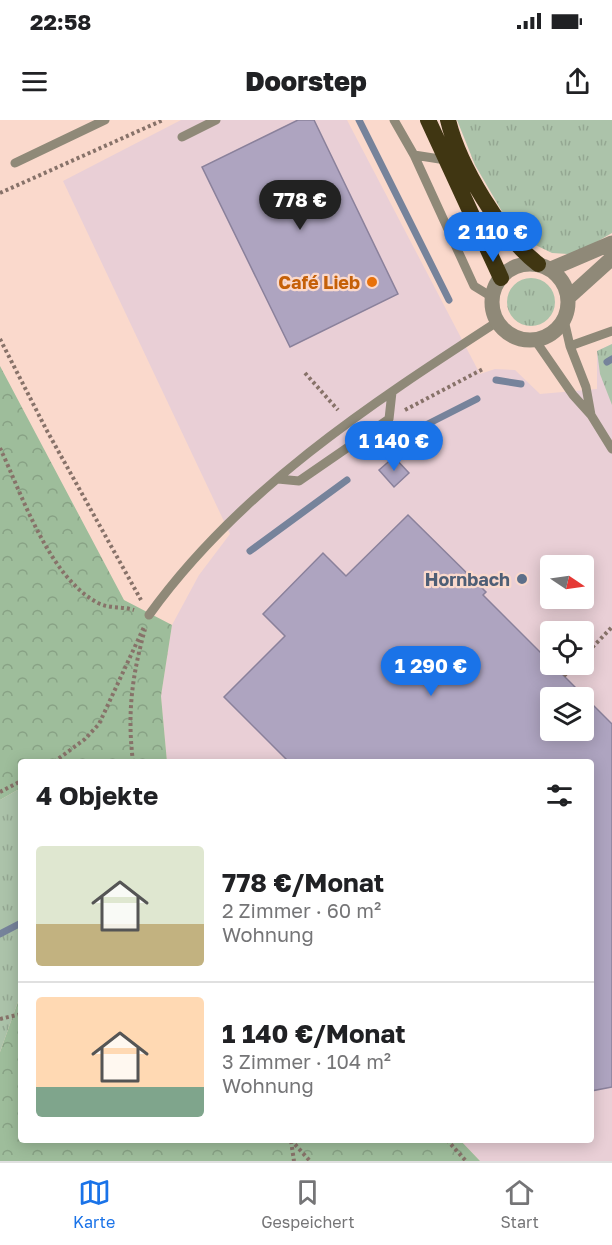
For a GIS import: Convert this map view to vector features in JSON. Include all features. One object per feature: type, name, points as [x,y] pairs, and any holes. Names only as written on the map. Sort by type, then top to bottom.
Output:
[{"type":"highway","points":[[428,120],[490,249],[501,278]]},
{"type":"highway","points":[[448,120],[459,152],[512,242],[545,267]]},
{"type":"street","points":[[612,243],[545,267],[518,266],[501,278],[492,297],[497,322],[512,336],[535,340],[557,330],[564,320],[569,297],[612,258]]},
{"type":"street","points":[[545,267],[560,277],[569,297]]},
{"type":"lane","points":[[182,137],[216,120]]},
{"type":"lane","points":[[394,120],[414,155],[474,286],[492,297]]},
{"type":"lane","points":[[15,163],[102,121]]},
{"type":"lane","points":[[414,155],[446,160]]},
{"type":"lane","points":[[564,320],[570,346],[586,387],[591,415]]},
{"type":"lane","points":[[149,615],[177,576],[232,518],[310,450],[497,322]]},
{"type":"lane","points":[[570,346],[612,331]]},
{"type":"lane","points":[[535,340],[573,395],[591,415],[612,449]]},
{"type":"lane","points":[[278,478],[299,481],[389,419],[392,392]]},
{"type":"path","points":[[0,193],[163,120]]},
{"type":"path","points":[[0,339],[46,429],[149,615],[133,673],[129,728],[133,759]]},
{"type":"path","points":[[389,419],[429,395],[483,369]]},
{"type":"path","points":[[305,373],[349,422]]},
{"type":"path","points":[[0,448],[44,540],[69,579],[82,593],[100,604],[149,615]]},
{"type":"path","points":[[58,759],[85,739],[99,724],[149,615]]},
{"type":"path","points":[[594,646],[612,627]]},
{"type":"path","points":[[0,792],[18,783]]},
{"type":"path","points":[[0,1019],[18,1015]]},
{"type":"path","points":[[291,1143],[294,1161]]},
{"type":"path","points":[[294,1143],[310,1161]]},
{"type":"path","points":[[450,1143],[466,1161]]},
{"type":"shaded area","points":[[181,120],[347,120],[480,374],[495,369],[515,370],[540,394],[597,389],[597,351],[612,344],[612,1161],[480,1161],[463,1143],[594,1143],[594,759],[167,759],[161,696],[172,625],[199,575],[230,534],[63,181]]},
{"type":"green space","points":[[457,120],[612,120],[612,233],[579,252],[568,254],[552,253],[521,238],[511,227],[475,165]]},
{"type":"green space","points":[[526,278],[536,278],[551,288],[555,302],[551,316],[545,322],[536,326],[526,326],[511,316],[507,307],[507,297],[517,282]]},
{"type":"green space","points":[[612,344],[612,405],[600,374],[597,351]]},
{"type":"green space","points":[[0,366],[124,600],[172,625],[161,696],[167,759],[18,759],[18,790],[0,800]]},
{"type":"green space","points":[[18,790],[18,1001],[0,1052],[0,800]]},
{"type":"green space","points":[[18,1001],[18,1143],[463,1143],[480,1161],[0,1161],[0,1052]]},
{"type":"building","points":[[298,120],[314,120],[398,294],[290,347],[202,167]]},
{"type":"building","points":[[394,457],[409,473],[394,487],[379,470]]},
{"type":"building","name":"Hornbach","points":[[408,515],[486,592],[483,595],[540,652],[540,675],[563,675],[575,687],[540,687],[540,741],[594,741],[594,706],[612,724],[612,1087],[594,1090],[594,759],[286,759],[224,697],[285,636],[263,614],[323,553],[346,576]]},
{"type":"waterway","points":[[359,120],[449,300]]},
{"type":"waterway","points":[[607,362],[612,359]]},
{"type":"waterway","points":[[496,380],[521,384]]},
{"type":"waterway","points":[[408,434],[477,399]]},
{"type":"waterway","points":[[250,551],[347,480]]},
{"type":"waterway","points":[[0,934],[18,925]]},
{"type":"place","name":"Café Lieb","points":[[372,282]]},
{"type":"place","name":"Hornbach","points":[[522,579]]}]
